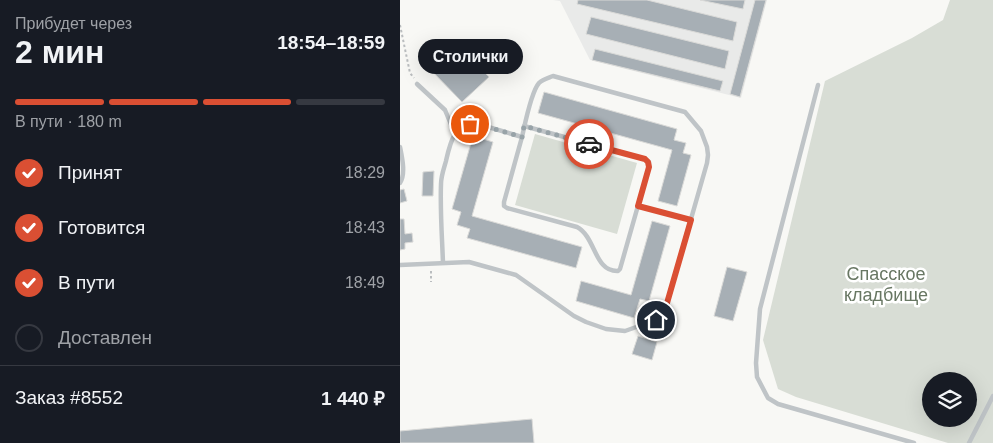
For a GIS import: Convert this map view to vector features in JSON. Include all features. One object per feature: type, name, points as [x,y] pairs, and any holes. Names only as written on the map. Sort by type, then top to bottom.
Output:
[{"type":"lane","points":[[400,265],[469,262],[516,275],[574,316],[606,328],[625,331],[662,316],[707,163],[707,147],[701,131],[685,112],[554,76],[546,78],[538,84],[532,96],[524,126],[522,137],[504,202],[504,206],[583,230],[587,234],[602,265],[609,270],[618,271],[649,167],[648,162],[645,159],[524,126]]},
{"type":"lane","points":[[417,84],[445,110],[455,134]]},
{"type":"lane","points":[[818,85],[760,309],[756,363],[757,378],[768,398],[778,404],[914,443]]},
{"type":"lane","points":[[443,262],[441,182],[450,144],[455,134],[470,124],[478,124],[522,137]]},
{"type":"lane","points":[[400,147],[403,158],[403,180],[400,183]]},
{"type":"lane","points":[[638,206],[691,220]]},
{"type":"lane","points":[[968,443],[993,396]]},
{"type":"path","points":[[400,25],[410,73],[417,84]]},
{"type":"path","points":[[431,263],[431,282]]},
{"type":"shaded area","points":[[553,0],[767,0],[741,98],[590,60],[560,1]]},
{"type":"green space","name":"Спасское кладбище","points":[[950,0],[993,0],[993,443],[948,443],[796,397],[778,389],[763,340],[825,81],[912,38],[943,20]]},
{"type":"green space","points":[[535,134],[637,163],[617,234],[515,205]]},
{"type":"building","points":[[578,0],[647,0],[737,22],[733,41],[577,4]]},
{"type":"building","points":[[700,0],[745,0],[743,9]]},
{"type":"building","points":[[755,0],[766,0],[740,97],[730,94]]},
{"type":"building","points":[[591,17],[729,51],[725,69],[586,34]]},
{"type":"building","points":[[456,43],[489,77],[462,102],[429,68]]},
{"type":"building","points":[[595,49],[723,81],[720,91],[592,60]]},
{"type":"building","points":[[544,92],[677,129],[674,140],[686,143],[683,153],[691,155],[677,206],[658,201],[672,150],[538,113]]},
{"type":"building","points":[[473,136],[493,142],[472,216],[582,247],[576,268],[467,238],[470,229],[457,225],[461,212],[452,209]]},
{"type":"building","points":[[434,171],[433,196],[422,196],[423,172]]},
{"type":"building","points":[[404,189],[407,201],[400,203],[400,190]]},
{"type":"building","points":[[400,219],[404,219],[405,234],[412,233],[413,242],[405,243],[405,249],[400,250]]},
{"type":"building","points":[[652,221],[670,226],[649,301],[640,299],[634,318],[576,301],[581,281],[631,295]]},
{"type":"building","points":[[727,267],[747,272],[733,321],[714,316]]},
{"type":"building","points":[[638,336],[657,342],[652,360],[632,354]]},
{"type":"building","points":[[532,419],[534,443],[400,443],[400,431]]},
{"type":"way so far","points":[[470,124],[478,124],[522,137],[524,126],[589,144]]},
{"type":"place","name":"Столички","points":[[470,124]]},
{"type":"route","points":[[589,144],[645,159],[649,167],[638,206],[691,220],[665,310],[662,316],[656,320]]}]
